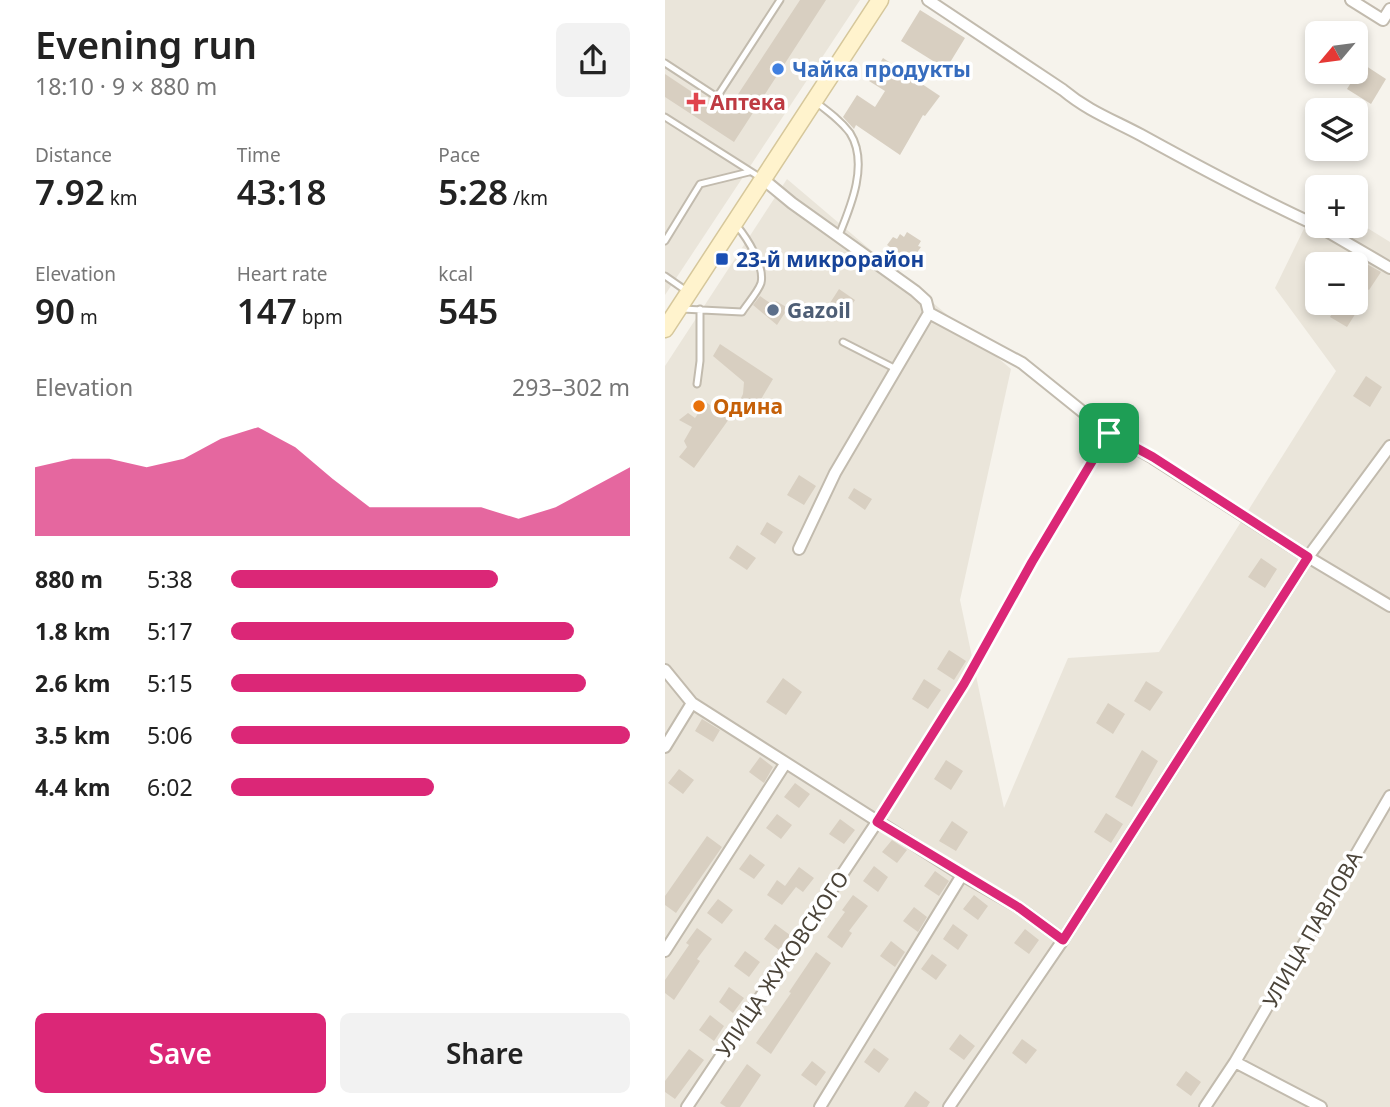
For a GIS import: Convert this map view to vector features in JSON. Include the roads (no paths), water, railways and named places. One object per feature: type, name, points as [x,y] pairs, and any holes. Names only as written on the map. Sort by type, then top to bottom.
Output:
[{"type":"main road","points":[[666,324],[735,222],[756,176],[815,101],[880,0]]},
{"type":"street","points":[[928,0],[1063,90],[1082,107],[1250,195],[1305,220]]},
{"type":"street","points":[[1351,0],[1383,20],[1390,9]]},
{"type":"street","points":[[756,176],[915,291],[926,301],[929,313],[835,473],[799,549]]},
{"type":"street","points":[[1339,238],[1390,268]]},
{"type":"street","points":[[929,313],[1022,362],[1109,433],[1153,457],[1308,557],[1390,606]]},
{"type":"street","points":[[949,1107],[1063,940],[1308,557],[1390,446]]},
{"type":"street","points":[[665,670],[692,703],[877,822],[1018,907],[1063,940]]},
{"type":"street","points":[[665,747],[692,703]]},
{"type":"street","points":[[665,951],[785,764]]},
{"type":"street","name":"УЛИЦА ПАВЛОВА","points":[[1205,1107],[1235,1062],[1390,796]]},
{"type":"street","name":"УЛИЦА ЖУКОВСКОГО","points":[[687,1107],[877,822]]},
{"type":"street","points":[[820,1107],[962,875]]},
{"type":"street","points":[[1235,1062],[1321,1107]]},
{"type":"lane","points":[[665,63],[717,97],[780,0]]},
{"type":"lane","points":[[815,101],[833,115],[851,135],[857,153],[853,202],[839,235]]},
{"type":"lane","points":[[665,117],[756,176]]},
{"type":"lane","points":[[665,241],[700,184],[756,176]]},
{"type":"lane","points":[[678,309],[742,312],[761,283],[759,268],[749,242],[735,222]]},
{"type":"lane","points":[[665,276],[689,292]]},
{"type":"lane","points":[[697,384],[700,309]]},
{"type":"lane","points":[[843,342],[896,369]]},
{"type":"place","name":"Чайка продукты","points":[[778,69]]},
{"type":"place","name":"Аптека","points":[[696,102]]},
{"type":"place","name":"23-й микрорайон","points":[[722,259]]},
{"type":"place","name":"Gazoil","points":[[773,310]]},
{"type":"place","name":"Одина","points":[[699,406]]}]
